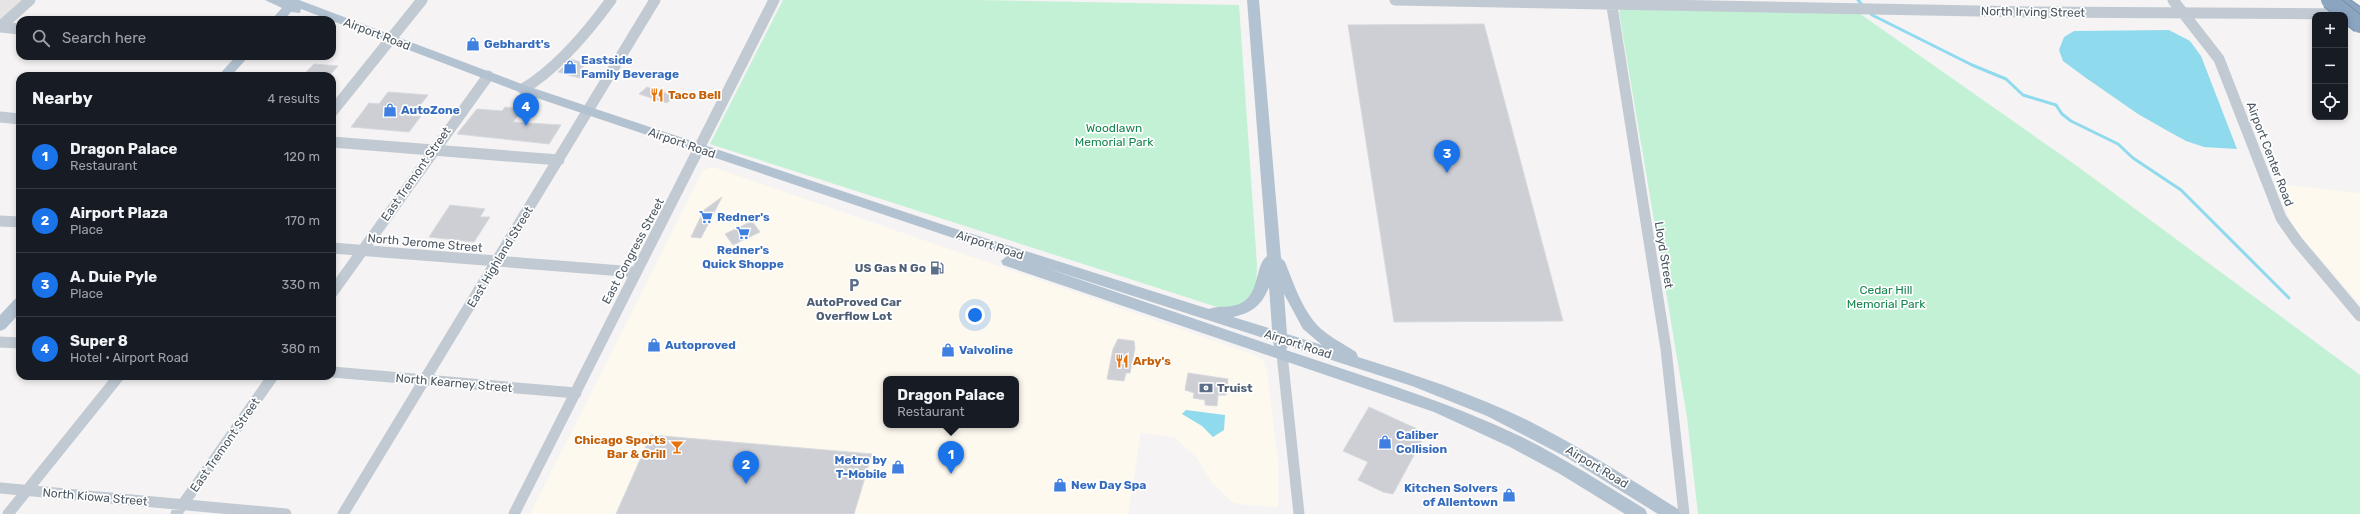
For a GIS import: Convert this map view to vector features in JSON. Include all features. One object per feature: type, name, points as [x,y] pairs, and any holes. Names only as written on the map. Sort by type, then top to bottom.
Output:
[{"type":"highway","points":[[2329,0],[2360,26]]},
{"type":"highway","points":[[2342,0],[2360,14]]},
{"type":"main road","points":[[270,0],[292,2],[315,16]]},
{"type":"main road","points":[[1253,0],[1281,346]]},
{"type":"main road","points":[[280,16],[292,2]]},
{"type":"main road","name":"Airport Road","points":[[292,2],[326,16]]},
{"type":"main road","name":"Airport Road","points":[[336,20],[485,79],[697,152],[1281,346],[1368,366],[1416,381],[1484,407],[1536,432],[1590,462],[1672,514]]},
{"type":"main road","name":"Airport Road","points":[[336,25],[388,42]]},
{"type":"main road","points":[[228,72],[238,60]]},
{"type":"main road","name":"Airport Road","points":[[485,79],[523,89],[587,114]]},
{"type":"main road","name":"Airport Road","points":[[697,152],[1202,313],[1465,419],[1566,469],[1639,514]]},
{"type":"main road","points":[[1202,313],[1239,311],[1254,302],[1262,293],[1273,250]]},
{"type":"main road","points":[[1273,250],[1296,305],[1312,328],[1322,337],[1368,366]]},
{"type":"main road","points":[[0,325],[16,307]]},
{"type":"street","points":[[0,27],[30,0]]},
{"type":"street","points":[[336,107],[422,0]]},
{"type":"street","points":[[523,89],[533,83],[584,36],[611,0]]},
{"type":"street","name":"East Highland Street","points":[[343,514],[426,380],[655,0]]},
{"type":"street","name":"East Congress Street","points":[[514,514],[576,394],[635,272],[774,0]]},
{"type":"street","name":"North Irving Street","points":[[1395,0],[1611,2],[1865,8],[1881,4],[2183,13],[2360,14]]},
{"type":"street","name":"Airport Center Road","points":[[2173,0],[2219,59],[2281,218],[2360,316]]},
{"type":"street","name":"Lloyd Street","points":[[1611,2],[1666,349],[1684,514]]},
{"type":"street","points":[[0,27],[16,29]]},
{"type":"street","name":"East Tremont Street","points":[[336,287],[485,79]]},
{"type":"street","points":[[0,117],[16,118]]},
{"type":"street","points":[[336,142],[559,160]]},
{"type":"street","points":[[0,221],[16,222]]},
{"type":"street","name":"North Jerome Street","points":[[336,248],[635,272]]},
{"type":"street","points":[[0,342],[16,344]]},
{"type":"street","points":[[1281,346],[1299,514]]},
{"type":"street","name":"North Kearney Street","points":[[336,372],[576,394]]},
{"type":"street","points":[[8,514],[115,380]]},
{"type":"street","name":"East Tremont Street","points":[[179,510],[270,380]]},
{"type":"street","name":"North Kiowa Street","points":[[0,488],[179,510],[286,514]]},
{"type":"shaded area","points":[[0,0],[24,0],[0,21]]},
{"type":"shaded area","points":[[713,167],[1255,355],[1263,360],[1267,371],[1278,462],[1278,507],[1244,505],[1232,502],[1213,484],[1196,457],[1174,437],[1141,433],[1128,514],[530,514],[703,170]]},
{"type":"shaded area","points":[[2278,184],[2360,193],[2360,304],[2292,226]]},
{"type":"green space","name":"Woodlawn Memorial Park","points":[[783,0],[974,0],[1239,5],[1257,265],[1256,290],[1238,307],[1217,307],[710,144]]},
{"type":"green space","name":"Cedar Hill Memorial Park","points":[[1621,9],[1856,11],[2077,166],[2360,375],[2360,514],[1698,514],[1687,417],[1619,12]]},
{"type":"water","points":[[2169,30],[2190,41],[2201,56],[2237,149],[2204,147],[2186,141],[2166,130],[2138,114],[2063,61],[2059,50],[2064,37],[2074,31]]},
{"type":"water","points":[[1186,410],[1225,415],[1224,430],[1213,437],[1202,426],[1182,414]]},
{"type":"building","points":[[1484,24],[1563,321],[1394,322],[1348,25]]},
{"type":"building","name":"Eastside Family Beverage","points":[[571,59],[586,64],[580,70],[590,73],[583,79],[558,72]]},
{"type":"building","points":[[314,64],[338,66],[333,72],[306,72]]},
{"type":"building","name":"Taco Bell","points":[[647,87],[675,96],[667,103],[639,94]]},
{"type":"building","name":"AutoZone","points":[[388,92],[428,95],[412,116],[421,116],[409,132],[351,127],[369,103],[379,104]]},
{"type":"building","points":[[505,107],[523,109],[513,122],[561,125],[549,144],[457,134],[477,109],[502,111]]},
{"type":"building","points":[[722,197],[701,238],[691,237],[704,210]]},
{"type":"building","points":[[450,205],[485,209],[480,217],[490,217],[474,242],[429,237]]},
{"type":"building","name":"Redner's Quick Shoppe","points":[[752,221],[760,232],[733,245],[725,234]]},
{"type":"building","name":"Arby's","points":[[1118,339],[1134,341],[1135,348],[1130,373],[1126,373],[1124,381],[1107,379],[1113,349]]},
{"type":"building","name":"Truist","points":[[1188,373],[1228,379],[1226,395],[1218,395],[1217,406],[1205,405],[1205,400],[1193,398],[1194,393],[1185,390]]},
{"type":"building","name":"Caliber Collision","points":[[1369,407],[1426,433],[1393,494],[1383,492],[1358,480],[1368,462],[1343,451]]},
{"type":"building","points":[[651,435],[872,454],[854,514],[616,514]]},
{"type":"waterway","points":[[1858,0],[1863,6]]},
{"type":"waterway","points":[[1868,11],[1872,15],[1972,65],[2006,79],[2023,95],[2056,105],[2062,114],[2071,121],[2118,144],[2133,158],[2181,190],[2289,298]]},
{"type":"place","name":"Gebhardt's","points":[[473,44]]},
{"type":"place","name":"Eastside Family Beverage","points":[[570,67]]},
{"type":"place","name":"Taco Bell","points":[[657,95]]},
{"type":"place","name":"AutoZone","points":[[390,110]]},
{"type":"place","name":"Super 8","points":[[526,126]]},
{"type":"place","name":"A. Duie Pyle","points":[[1447,173]]},
{"type":"place","name":"Redner's","points":[[706,217]]},
{"type":"place","name":"Redner's Quick Shoppe","points":[[743,233]]},
{"type":"place","name":"US Gas N Go","points":[[937,268]]},
{"type":"place","name":"AutoProved Car Overflow Lot","points":[[854,285]]},
{"type":"place","name":"Autoproved","points":[[654,345]]},
{"type":"place","name":"Valvoline","points":[[948,350]]},
{"type":"place","name":"Arby's","points":[[1122,361]]},
{"type":"place","name":"Truist","points":[[1206,388]]},
{"type":"place","name":"Caliber Collision","points":[[1385,442]]},
{"type":"place","name":"Chicago Sports Bar & Grill","points":[[677,447]]},
{"type":"place","name":"Metro by T-Mobile","points":[[898,467]]},
{"type":"place","name":"Dragon Palace","points":[[951,474]]},
{"type":"place","name":"Airport Plaza","points":[[746,484]]},
{"type":"place","name":"New Day Spa","points":[[1060,485]]},
{"type":"place","name":"Kitchen Solvers of Allentown","points":[[1509,495]]}]
